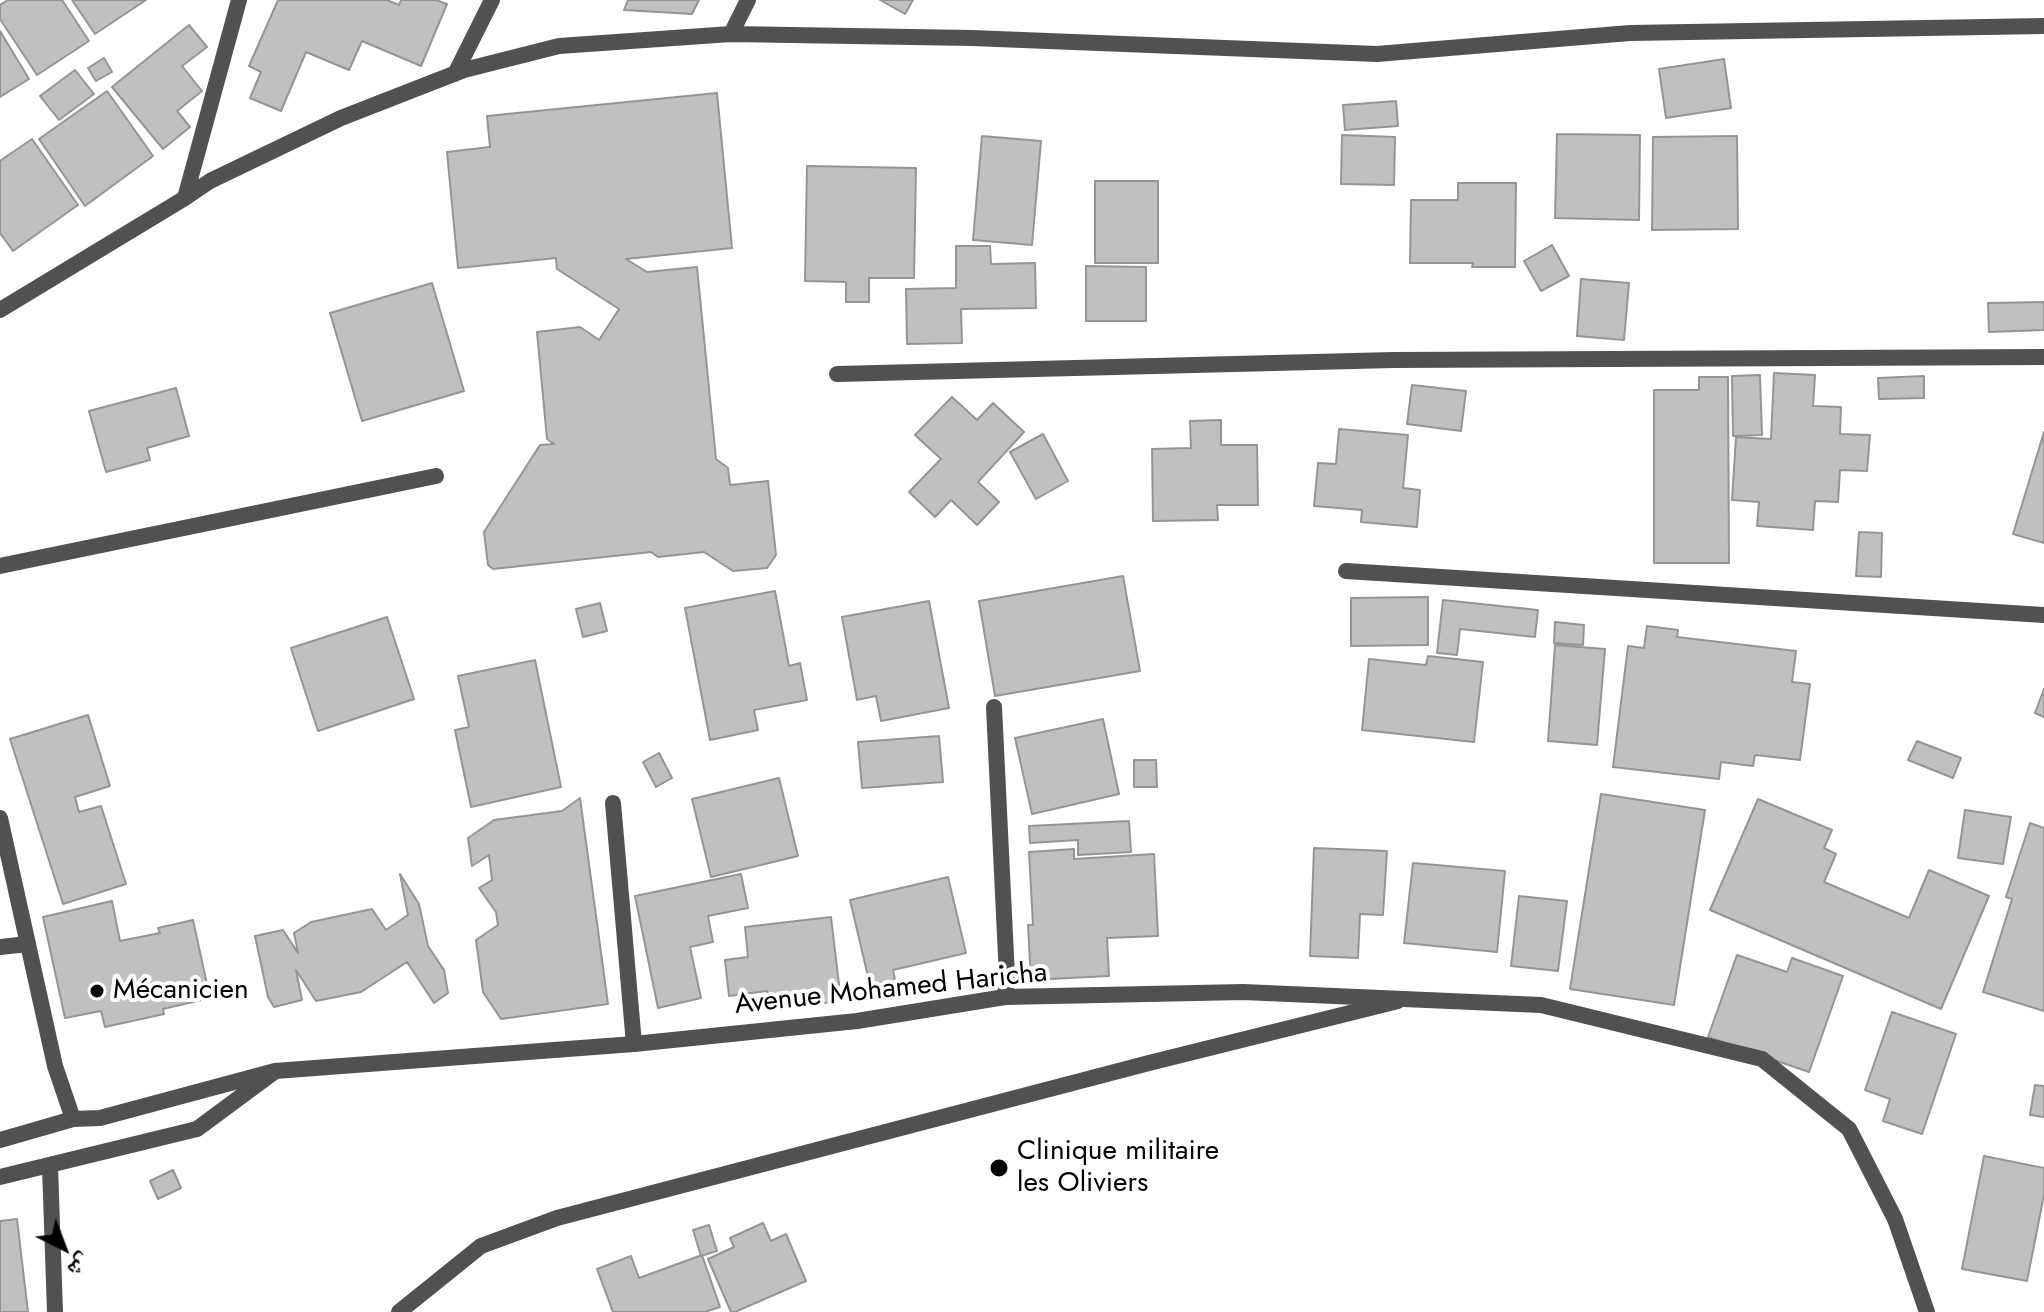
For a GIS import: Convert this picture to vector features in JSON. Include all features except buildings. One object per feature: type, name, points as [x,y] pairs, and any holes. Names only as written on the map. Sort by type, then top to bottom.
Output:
[{"type":"street","points":[[185,198],[239,0]]},
{"type":"street","points":[[455,74],[492,0]]},
{"type":"street","points":[[731,34],[748,0]]},
{"type":"street","points":[[0,310],[210,181],[341,118],[464,70],[559,46],[731,34],[972,38],[1377,54],[1630,33],[2044,26]]},
{"type":"street","points":[[837,374],[1393,360],[2044,357]]},
{"type":"street","points":[[0,566],[436,476]]},
{"type":"street","points":[[1346,571],[2044,615]]},
{"type":"street","points":[[994,707],[1007,977],[1005,997]]},
{"type":"street","points":[[613,803],[634,1044]]},
{"type":"street","points":[[0,818],[55,1066],[73,1119]]},
{"type":"street","points":[[0,947],[28,944]]},
{"type":"street","name":"Avenue Mohamed Haricha","points":[[0,1140],[73,1119],[100,1118],[275,1071],[634,1044],[857,1021],[1005,997],[1243,992],[1541,1005],[1762,1059],[1849,1129],[1895,1219],[1927,1312]]},
{"type":"street","points":[[399,1312],[481,1246],[557,1218],[1402,1000]]},
{"type":"street","points":[[0,1177],[197,1129],[275,1071]]},
{"type":"street","points":[[50,1166],[55,1312]]},
{"type":"place","name":"Mécanicien","points":[[97,991]]},
{"type":"place","name":"Clinique militaire les Oliviers","points":[[999,1168]]}]
